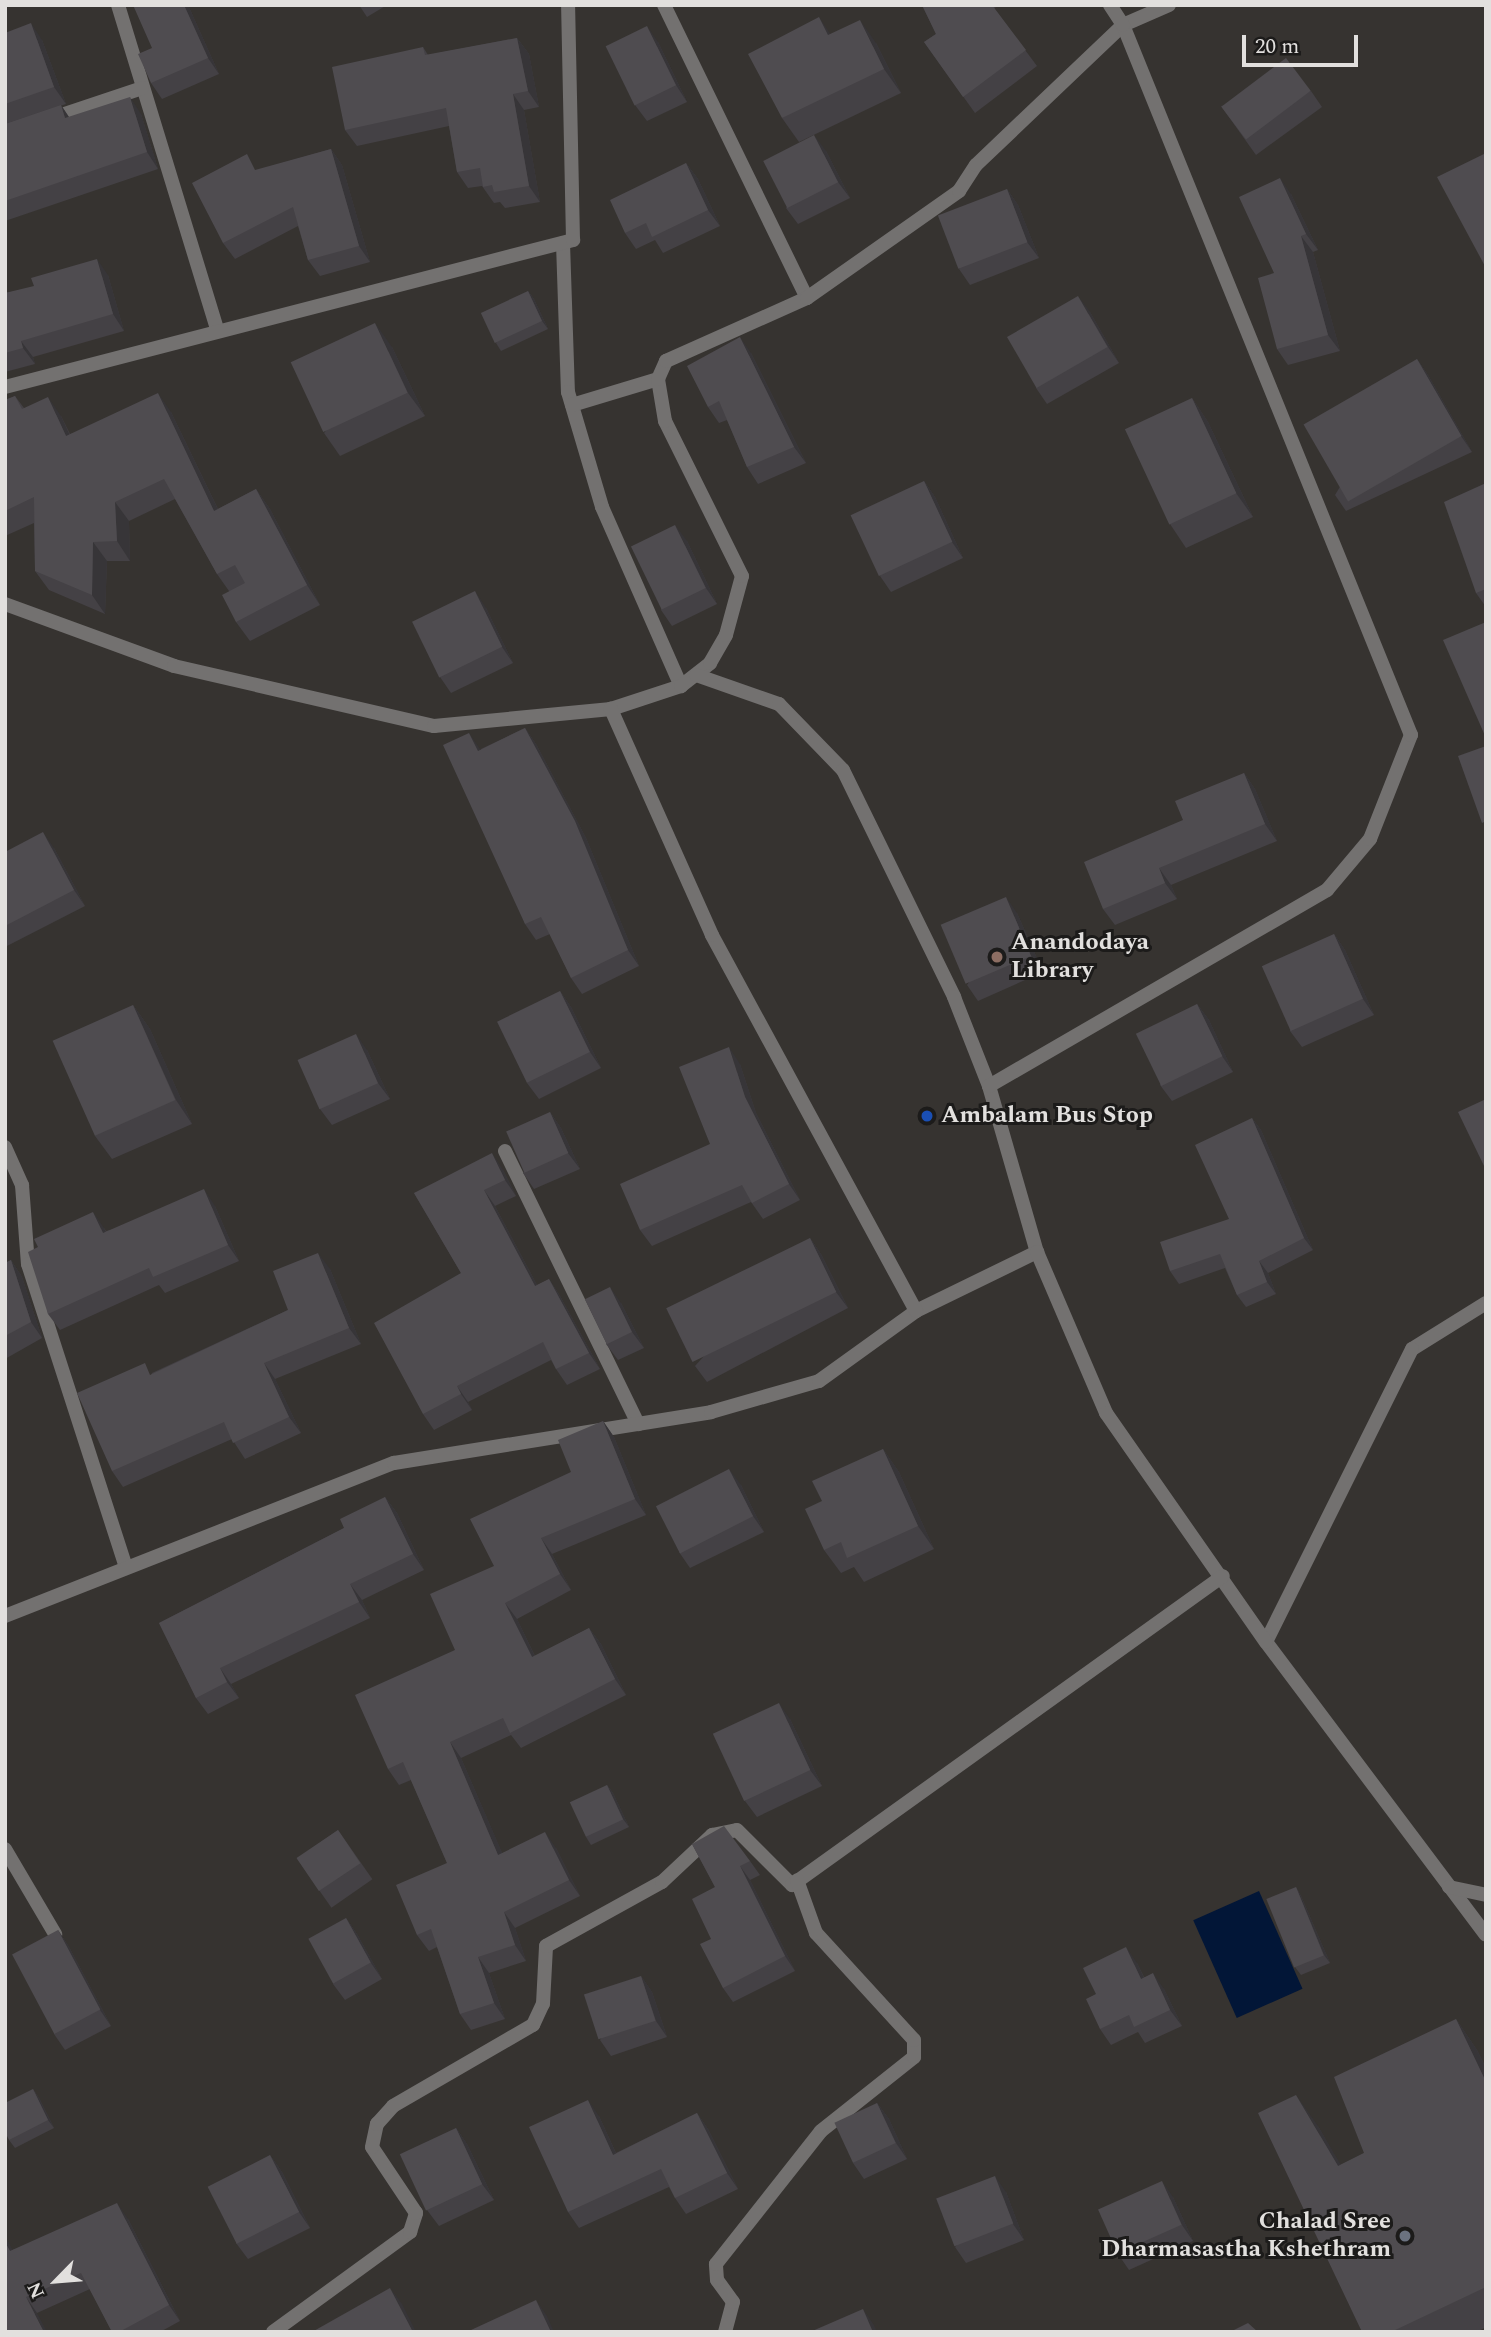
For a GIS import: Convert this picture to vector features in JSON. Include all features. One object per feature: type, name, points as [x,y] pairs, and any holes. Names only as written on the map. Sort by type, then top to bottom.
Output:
[{"type":"street","points":[[118,5],[217,328]]},
{"type":"street","points":[[5,387],[217,328],[573,240],[568,5]]},
{"type":"street","points":[[664,5],[807,298]]},
{"type":"street","points":[[989,1086],[1326,890],[1370,839],[1411,735],[1123,25],[1110,5]]},
{"type":"street","points":[[572,405],[658,379],[678,351],[807,298],[959,191],[976,165],[1123,25],[1169,5]]},
{"type":"street","points":[[30,126],[142,88]]},
{"type":"street","points":[[563,243],[572,405],[602,507],[681,687]]},
{"type":"street","points":[[5,604],[174,666],[434,726],[611,709],[681,687],[696,675],[726,635],[742,576],[665,421],[658,379]]},
{"type":"street","points":[[696,675],[779,704],[843,770],[954,997],[989,1086],[1037,1252],[1106,1413],[1223,1576],[1266,1642],[1486,1935]]},
{"type":"street","points":[[611,709],[712,934],[916,1311]]},
{"type":"street","points":[[5,1147],[22,1185],[28,1264],[126,1567]]},
{"type":"street","points":[[505,1151],[638,1424]]},
{"type":"street","points":[[5,1616],[394,1463],[638,1424],[819,1381],[916,1311],[1037,1252]]},
{"type":"street","points":[[1266,1642],[1412,1349],[1486,1303]]},
{"type":"street","points":[[273,2332],[410,2232],[416,2213],[372,2147],[377,2124],[393,2106],[533,2025],[543,2004],[546,1946],[662,1882],[712,1835],[737,1829],[778,1876],[792,1885],[1223,1576]]},
{"type":"street","points":[[5,1849],[55,1934]]},
{"type":"street","points":[[725,2332],[733,2302],[717,2280],[716,2264],[821,2131],[914,2057],[914,2040],[892,2023],[816,1933],[797,1880]]},
{"type":"street","points":[[1449,1887],[1486,1895]]},
{"type":"water","points":[[1259,1891],[1303,1989],[1237,2018],[1193,1920]]},
{"type":"building","points":[[133,5],[184,5],[208,58],[151,83],[138,54],[152,48]]},
{"type":"building","points":[[922,5],[992,5],[1026,50],[963,97],[924,42],[936,34]]},
{"type":"building","points":[[819,17],[828,35],[860,20],[884,69],[782,118],[748,54]]},
{"type":"building","points":[[31,23],[54,87],[5,104],[5,33]]},
{"type":"building","points":[[647,26],[676,85],[635,105],[606,46]]},
{"type":"building","points":[[517,38],[528,91],[513,94],[529,186],[494,192],[492,185],[483,187],[480,168],[457,172],[446,108],[345,130],[332,67],[423,47],[425,55]]},
{"type":"building","points":[[1286,58],[1311,91],[1246,139],[1221,107]]},
{"type":"building","points":[[130,97],[147,152],[5,201],[5,124],[61,105],[65,118]]},
{"type":"building","points":[[814,135],[838,182],[787,208],[763,161]]},
{"type":"building","points":[[331,149],[359,246],[308,260],[293,207],[223,243],[192,183],[247,154],[255,170]]},
{"type":"building","points":[[1486,153],[1486,268],[1437,177]]},
{"type":"building","points":[[686,163],[708,210],[652,237],[646,223],[625,233],[610,200]]},
{"type":"building","points":[[1280,178],[1306,234],[1301,236],[1328,335],[1277,349],[1258,278],[1274,273],[1239,197]]},
{"type":"building","points":[[1007,189],[1027,242],[958,269],[938,216]]},
{"type":"building","points":[[97,259],[113,314],[21,341],[23,348],[5,353],[5,293],[34,286],[31,278]]},
{"type":"building","points":[[528,291],[542,321],[495,343],[481,313]]},
{"type":"building","points":[[1078,296],[1108,347],[1036,388],[1007,337]]},
{"type":"building","points":[[375,323],[408,393],[323,432],[291,362]]},
{"type":"building","points":[[740,337],[794,447],[747,467],[719,401],[708,407],[687,366]]},
{"type":"building","points":[[1417,359],[1462,436],[1348,502],[1304,424]]},
{"type":"building","points":[[158,393],[214,511],[256,489],[307,585],[236,622],[222,595],[245,583],[235,565],[217,574],[164,479],[115,502],[117,541],[93,542],[92,595],[35,571],[34,497],[5,511],[5,400],[15,396],[22,409],[48,397],[66,436]]},
{"type":"building","points":[[1192,398],[1236,493],[1169,524],[1125,429]]},
{"type":"building","points":[[924,481],[952,542],[879,576],[851,515]]},
{"type":"building","points":[[1486,483],[1486,589],[1476,593],[1444,502]]},
{"type":"building","points":[[675,525],[706,588],[662,609],[631,546]]},
{"type":"building","points":[[475,591],[502,647],[439,677],[412,622]]},
{"type":"building","points":[[1486,622],[1486,738],[1443,640]]},
{"type":"building","points":[[525,728],[575,821],[628,950],[571,978],[541,917],[525,924],[443,745],[469,733],[478,751]]},
{"type":"building","points":[[1486,746],[1486,821],[1482,823],[1458,756]]},
{"type":"building","points":[[1244,773],[1265,824],[1159,868],[1165,883],[1103,909],[1084,862],[1183,820],[1175,801]]},
{"type":"building","points":[[43,832],[74,890],[5,926],[5,852]]},
{"type":"building","name":"Anandodaya Library","points":[[1006,897],[1031,956],[966,984],[941,925]]},
{"type":"building","points":[[1334,934],[1363,999],[1291,1031],[1262,966]]},
{"type":"building","points":[[560,991],[590,1052],[527,1083],[497,1022]]},
{"type":"building","points":[[1197,1004],[1222,1056],[1161,1086],[1136,1034]]},
{"type":"building","points":[[133,1005],[175,1100],[95,1136],[53,1041]]},
{"type":"building","points":[[356,1034],[378,1083],[319,1109],[298,1060]]},
{"type":"building","points":[[729,1047],[745,1097],[789,1184],[752,1203],[742,1185],[640,1230],[620,1184],[710,1144],[679,1067]]},
{"type":"building","points":[[1486,1099],[1486,1170],[1458,1112]]},
{"type":"building","points":[[550,1112],[568,1153],[524,1173],[506,1132]]},
{"type":"building","points":[[1252,1118],[1304,1238],[1259,1261],[1267,1282],[1237,1295],[1220,1254],[1170,1271],[1160,1242],[1229,1219],[1195,1145]]},
{"type":"building","points":[[492,1153],[505,1180],[484,1190],[535,1286],[549,1279],[589,1353],[556,1369],[543,1342],[457,1386],[461,1394],[423,1414],[374,1323],[461,1273],[414,1193]]},
{"type":"building","points":[[204,1189],[228,1245],[153,1277],[149,1268],[48,1314],[28,1252],[38,1247],[34,1239],[93,1212],[103,1233]]},
{"type":"building","points":[[810,1238],[836,1292],[692,1362],[666,1308]]},
{"type":"building","points":[[318,1253],[349,1328],[264,1363],[289,1417],[233,1443],[224,1422],[112,1471],[77,1393],[145,1363],[150,1375],[288,1310],[273,1271]]},
{"type":"building","points":[[11,1260],[31,1322],[5,1336],[5,1263]]},
{"type":"building","points":[[610,1287],[632,1332],[607,1344],[585,1299]]},
{"type":"building","points":[[603,1421],[635,1499],[541,1538],[560,1574],[505,1603],[532,1657],[589,1628],[615,1679],[510,1733],[503,1718],[450,1742],[498,1855],[545,1832],[569,1880],[504,1912],[515,1945],[478,1957],[494,2003],[460,2014],[431,1929],[417,1935],[396,1885],[447,1863],[403,1762],[388,1769],[355,1695],[455,1650],[430,1594],[494,1566],[470,1519],[571,1472],[558,1440]]},
{"type":"building","points":[[883,1449],[918,1526],[847,1558],[841,1542],[824,1550],[805,1509],[822,1501],[812,1481]]},
{"type":"building","points":[[729,1469],[753,1516],[680,1553],[656,1506]]},
{"type":"building","points":[[385,1497],[413,1554],[350,1584],[359,1602],[220,1668],[227,1682],[196,1698],[159,1623],[344,1528],[340,1519]]},
{"type":"building","points":[[779,1703],[810,1770],[744,1801],[713,1734]]},
{"type":"building","points":[[607,1785],[623,1819],[586,1837],[570,1802]]},
{"type":"building","points":[[724,1826],[750,1861],[740,1866],[785,1956],[723,1988],[700,1944],[711,1939],[692,1899],[715,1887],[692,1844]]},
{"type":"building","points":[[338,1830],[360,1863],[319,1891],[297,1858]]},
{"type":"building","points":[[1296,1887],[1324,1956],[1294,1968],[1266,1899]]},
{"type":"building","points":[[346,1918],[371,1963],[333,1983],[308,1939]]},
{"type":"building","points":[[58,1930],[100,2009],[54,2034],[12,1954]]},
{"type":"building","points":[[1126,1947],[1141,1979],[1153,1973],[1170,2010],[1134,2027],[1129,2015],[1100,2029],[1086,1999],[1096,1994],[1083,1968]]},
{"type":"building","points":[[641,1976],[656,2021],[598,2039],[584,1995]]},
{"type":"building","name":"Chalad Sree Dharmasastha Kshethram","points":[[1456,2019],[1486,2082],[1486,2287],[1391,2332],[1362,2332],[1258,2113],[1296,2095],[1338,2166],[1364,2153],[1334,2077]]},
{"type":"building","points":[[33,2089],[48,2120],[9,2140],[5,2132],[5,2103]]},
{"type":"building","points":[[588,2100],[613,2155],[697,2113],[727,2173],[675,2198],[661,2169],[568,2212],[529,2127]]},
{"type":"building","points":[[877,2103],[896,2143],[853,2163],[834,2123]]},
{"type":"building","points":[[456,2128],[482,2184],[426,2210],[400,2154]]},
{"type":"building","points":[[270,2155],[299,2212],[237,2244],[208,2187]]},
{"type":"building","points":[[995,2176],[1013,2224],[954,2246],[936,2199]]},
{"type":"building","points":[[1162,2181],[1182,2225],[1118,2253],[1098,2209]]},
{"type":"building","points":[[117,2203],[169,2305],[119,2332],[112,2332],[81,2273],[26,2297],[44,2332],[5,2332],[5,2242],[10,2251]]},
{"type":"building","points":[[390,2288],[413,2332],[312,2332]]},
{"type":"building","points":[[536,2300],[551,2332],[471,2332],[471,2330]]},
{"type":"building","points":[[863,2309],[873,2332],[810,2332]]},
{"type":"building","points":[[1248,2323],[1258,2332],[1230,2332]]},
{"type":"place","name":"Anandodaya Library","points":[[997,957]]},
{"type":"place","name":"Ambalam Bus Stop","points":[[927,1116]]},
{"type":"place","name":"Chalad Sree Dharmasastha Kshethram","points":[[1405,2236]]}]
